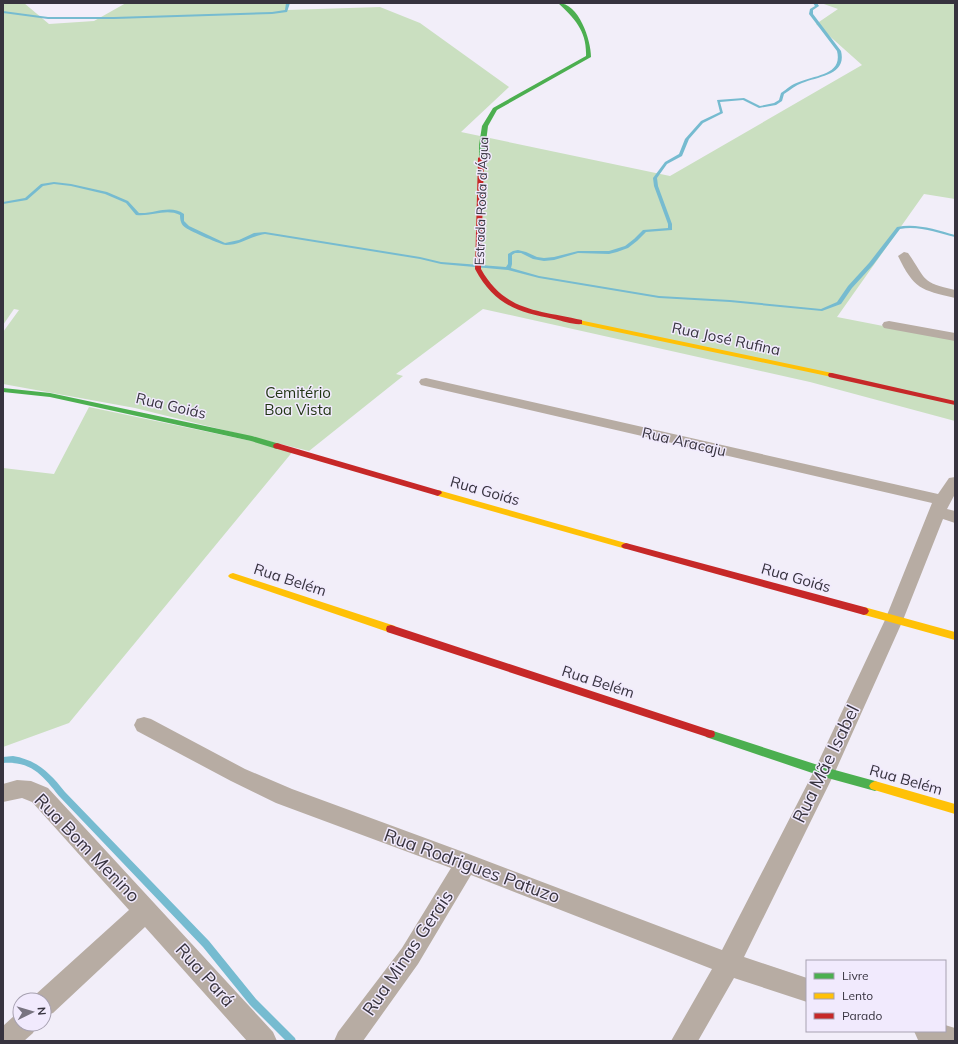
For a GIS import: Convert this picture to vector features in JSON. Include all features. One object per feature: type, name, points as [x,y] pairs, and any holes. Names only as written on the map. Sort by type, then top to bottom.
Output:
[{"type":"street","name":"Estrada Roda d'Água","points":[[493,296],[481,280],[478,264],[482,138],[486,120],[499,106],[588,57],[590,52],[588,42],[573,12],[560,3]]},
{"type":"street","points":[[904,256],[917,280],[928,287],[955,294]]},
{"type":"street","name":"Rua José Rufina","points":[[493,296],[517,308],[544,315],[850,379],[955,404]]},
{"type":"street","points":[[889,325],[955,338]]},
{"type":"street","name":"Rua Aracaju","points":[[426,382],[764,460],[945,510]]},
{"type":"street","name":"Rua Goiás","points":[[3,390],[50,395],[252,439],[513,514],[955,636]]},
{"type":"street","name":"Rua Mãe Isabel","points":[[684,1041],[728,964],[824,772],[945,510],[955,482]]},
{"type":"street","name":"Rua Belém","points":[[233,576],[824,772],[955,809]]},
{"type":"street","name":"Rua Rodrigues Patuzo","points":[[144,725],[238,775],[284,796],[466,863],[728,964],[806,990]]},
{"type":"street","name":"Rua Bom Menino","points":[[3,793],[26,789],[34,791],[40,795],[146,910]]},
{"type":"street","name":"Rua Minas Gerais","points":[[347,1041],[410,956],[466,863]]},
{"type":"street","points":[[52,997],[146,910]]},
{"type":"street","name":"Rua Pará","points":[[146,910],[264,1041]]},
{"type":"street","points":[[6,1041],[16,1032]]},
{"type":"street","points":[[930,1032],[955,1041]]},
{"type":"green space","name":"Cemitério Boa Vista","points":[[3,3],[24,3],[49,24],[94,21],[126,3],[287,3],[287,10],[380,7],[420,23],[509,87],[461,132],[670,176],[862,65],[816,24],[838,9],[821,3],[955,3],[955,199],[924,194],[837,317],[955,340],[955,421],[810,382],[483,309],[396,374],[403,376],[309,451],[135,408],[3,384],[3,332],[19,310],[14,309],[3,325]]},
{"type":"green space","points":[[89,407],[294,450],[69,723],[3,747],[3,468],[54,474]]},
{"type":"waterway","points":[[3,12],[48,18],[114,18],[272,13],[286,11],[288,3]]},
{"type":"waterway","points":[[508,269],[510,264],[510,254],[514,252],[522,252],[539,259],[554,258],[578,252],[609,253],[626,247],[645,231],[670,229],[670,224],[656,186],[655,178],[666,163],[681,155],[687,139],[702,122],[722,112],[718,101],[744,99],[759,107],[775,104],[781,100],[782,94],[793,86],[822,76],[835,69],[839,64],[841,58],[839,51],[811,14],[811,10],[817,6],[815,3]]},
{"type":"waterway","points":[[3,203],[26,199],[42,185],[54,183],[71,185],[106,193],[127,202],[138,214],[166,211],[177,212],[182,214],[182,221],[187,227],[225,244],[240,241],[256,234],[265,233],[420,258],[441,263],[508,269]]},
{"type":"waterway","points":[[508,269],[539,277],[659,297],[730,301],[822,310],[839,303],[850,287],[871,264],[899,228],[912,227],[927,229],[955,236]]},
{"type":"waterway","points":[[3,760],[13,759],[22,761],[37,768],[44,774],[206,944],[253,1002],[292,1041]]},
{"type":"traffic: fast","points":[[481,158],[482,138],[485,126],[487,120],[495,109],[588,57],[587,41],[582,26],[572,13],[560,3]]},
{"type":"traffic: fast","points":[[3,390],[50,395],[252,439],[277,446]]},
{"type":"traffic: fast","points":[[710,734],[824,772],[875,786]]},
{"type":"traffic: slow","points":[[579,322],[832,375]]},
{"type":"traffic: slow","points":[[438,493],[626,546]]},
{"type":"traffic: slow","points":[[233,576],[391,629]]},
{"type":"traffic: slow","points":[[864,611],[955,636]]},
{"type":"traffic: slow","points":[[875,786],[955,809]]},
{"type":"traffic: jam","points":[[481,158],[478,269],[486,283],[495,294],[520,308],[534,313],[579,322]]},
{"type":"traffic: jam","points":[[832,375],[955,403]]},
{"type":"traffic: jam","points":[[277,446],[438,493]]},
{"type":"traffic: jam","points":[[626,546],[864,611]]},
{"type":"traffic: jam","points":[[391,629],[710,734]]}]
